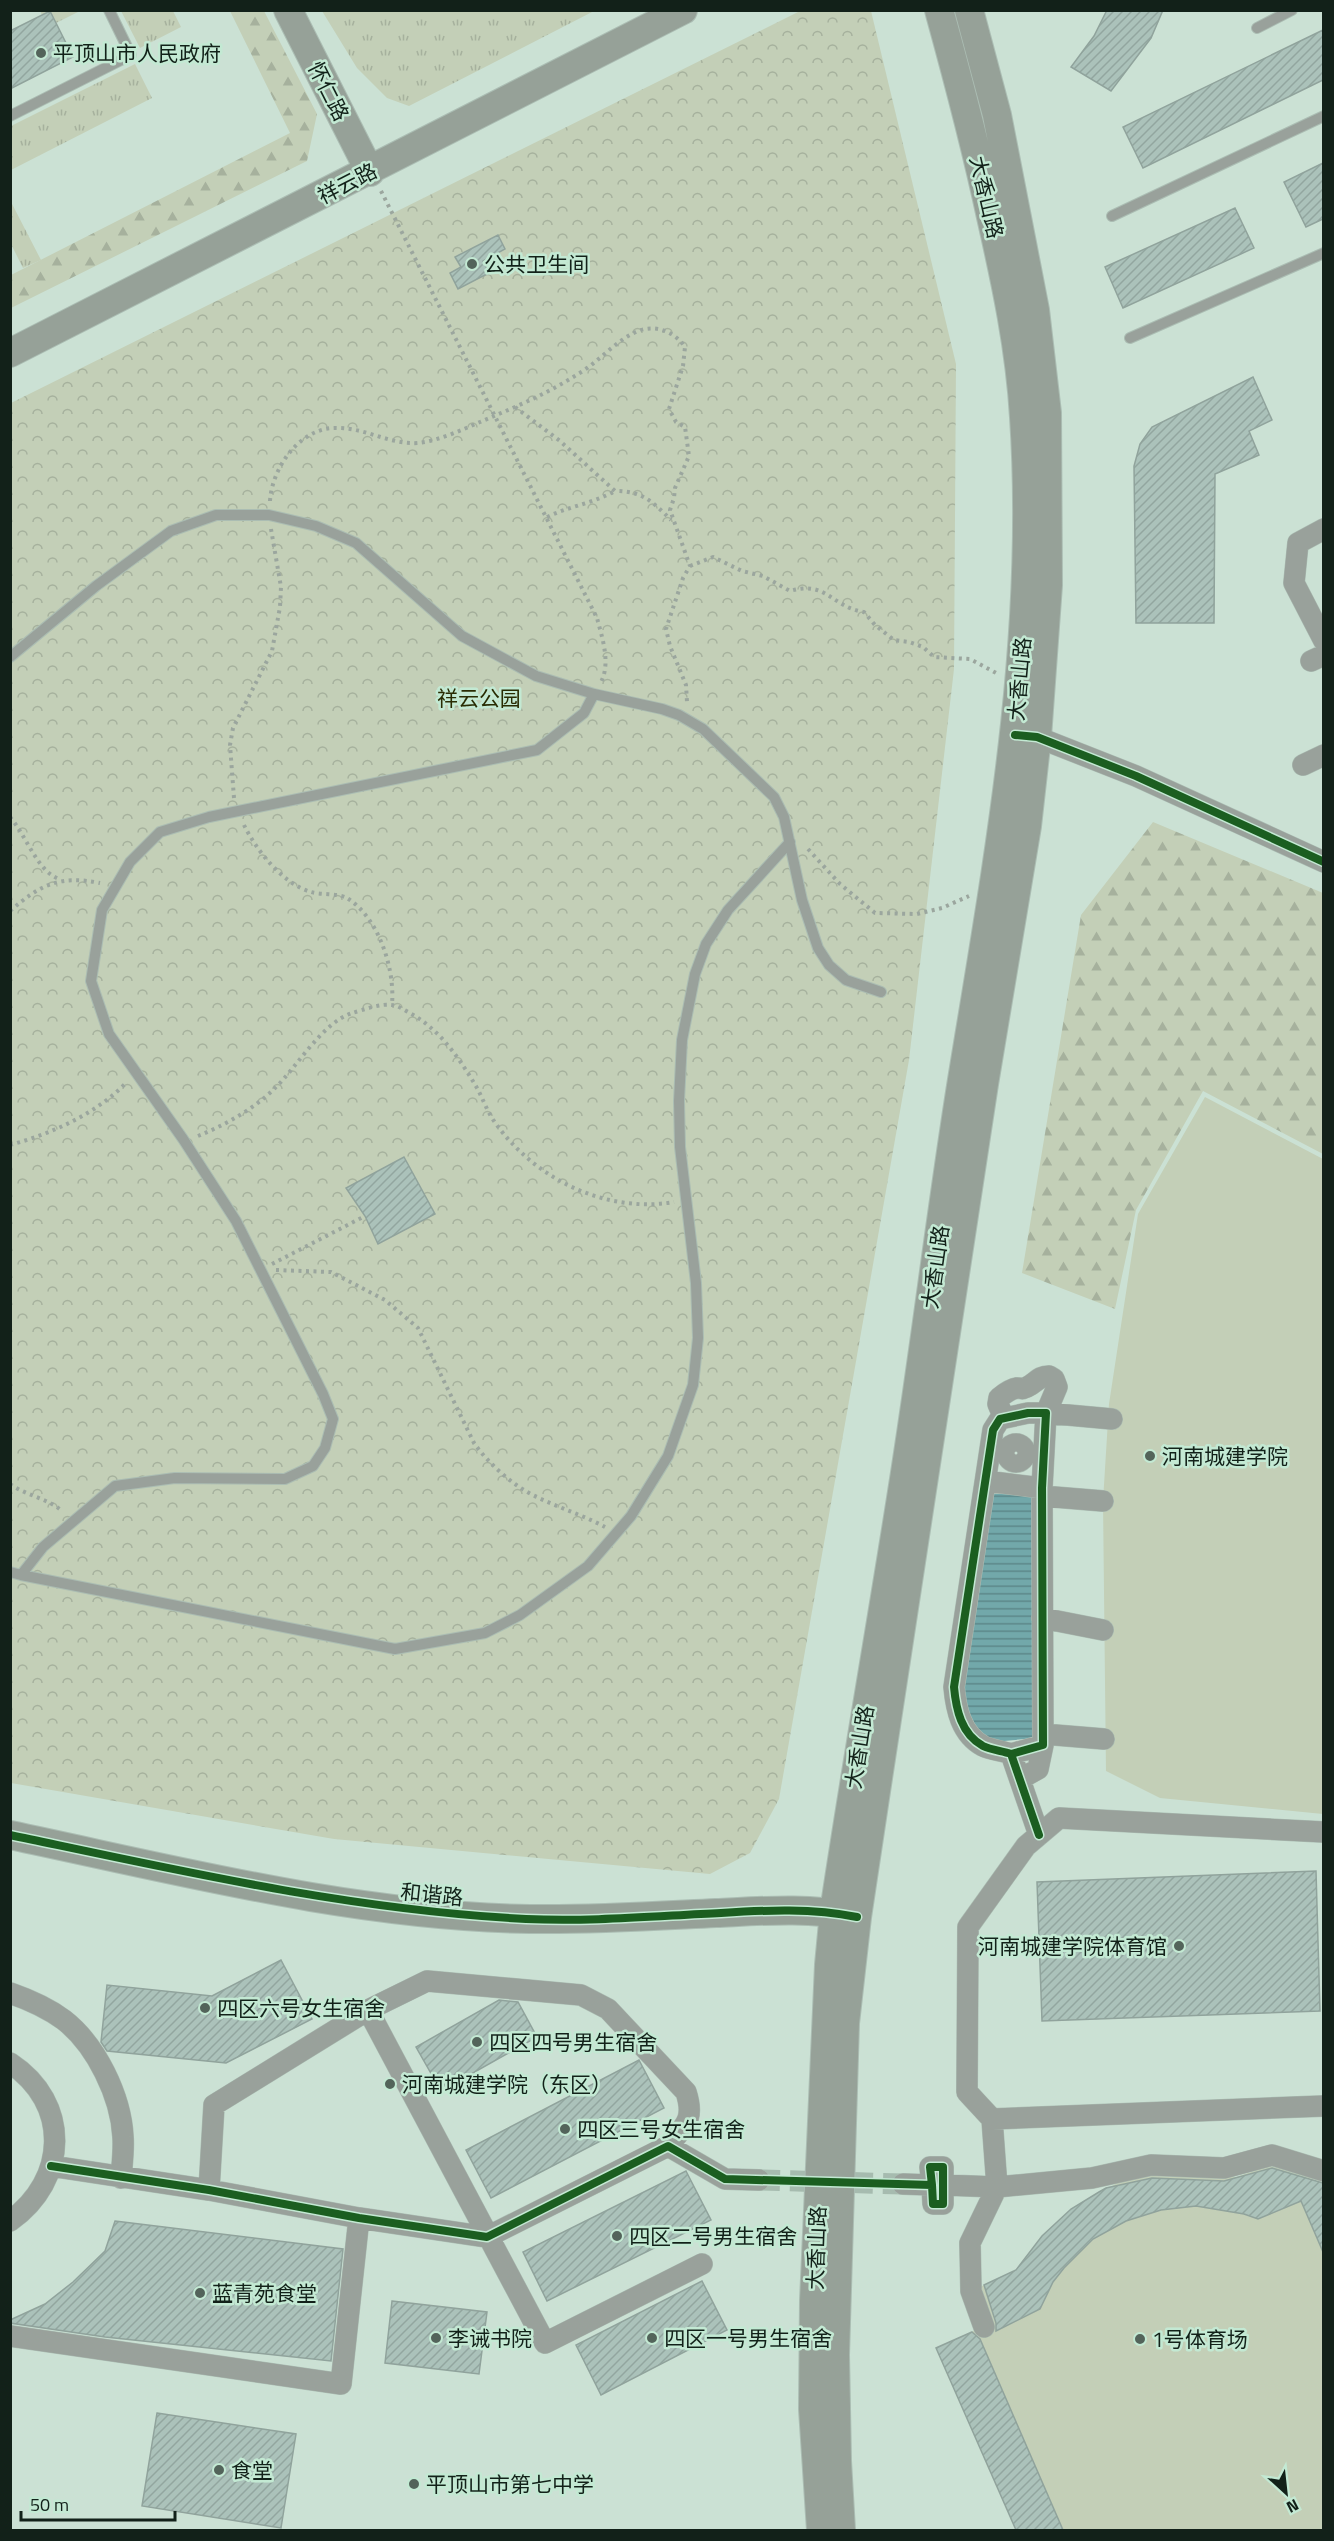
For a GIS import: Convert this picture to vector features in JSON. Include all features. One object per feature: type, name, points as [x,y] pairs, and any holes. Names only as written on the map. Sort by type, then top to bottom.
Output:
[{"type":"main road","name":"怀仁路","points":[[288,10],[370,172]]},
{"type":"main road","name":"祥云路","points":[[10,353],[370,172],[683,10]]},
{"type":"main road","name":"大香山路","points":[[821,2530],[813,2409],[814,2301],[828,1977],[845,1915],[1027,826],[1026,736],[1019,685],[1027,554],[1026,459],[1019,362],[1006,285],[982,172],[939,10]]},
{"type":"main road","name":"大香山路","points":[[841,2530],[835,2409],[845,2023],[845,1915],[904,1479],[961,1084],[995,885],[1026,736],[1048,585],[1047,413],[1035,310],[1008,165],[969,10]]},
{"type":"main road","name":"和谐路","points":[[10,1835],[285,1892],[420,1911],[530,1919],[778,1910],[845,1915]]},
{"type":"street","points":[[1323,529],[1298,543],[1294,583],[1323,641]]},
{"type":"street","points":[[1026,736],[1136,776],[1323,862]]},
{"type":"street","points":[[1303,765],[1323,755]]},
{"type":"street","points":[[1013,1484],[1016,1453],[1011,1417],[998,1404],[999,1398],[1008,1391],[1015,1388],[1023,1389],[1035,1380],[1049,1376],[1054,1379],[1057,1387],[1046,1413],[1016,1453],[986,1481],[954,1687],[957,1712],[967,1731],[983,1745],[1011,1754],[1043,1740],[1104,1739]]},
{"type":"street","points":[[1011,1417],[1046,1413],[1112,1419]]},
{"type":"street","points":[[1016,1453],[1042,1492],[1042,1757],[1038,1769],[1020,1779]]},
{"type":"street","points":[[986,1481],[1103,1501]]},
{"type":"street","points":[[1042,1618],[1103,1630]]},
{"type":"street","points":[[1011,1754],[1039,1835]]},
{"type":"street","points":[[984,2327],[972,2291],[970,2243],[997,2187],[992,2119],[967,2092],[968,1927],[1026,1846],[1059,1818],[1323,1832]]},
{"type":"street","points":[[51,2166],[487,2237],[668,2146],[687,2122],[691,2108],[686,2092],[608,2009],[581,1995],[427,1981],[368,2010],[214,2105],[209,2190]]},
{"type":"street","points":[[10,1993],[35,2002],[65,2021],[88,2045],[107,2080],[118,2108],[123,2136],[121,2178]]},
{"type":"street","points":[[368,2010],[545,2343],[702,2264]]},
{"type":"street","points":[[10,2063],[27,2076],[40,2091],[49,2109],[54,2127],[55,2147],[45,2184],[35,2199],[10,2221]]},
{"type":"street","points":[[992,2119],[1323,2106]]},
{"type":"street","points":[[668,2146],[725,2180],[759,2180]]},
{"type":"street","points":[[903,2184],[997,2187],[1092,2178],[1151,2165],[1224,2168],[1272,2155],[1323,2171]]},
{"type":"street","points":[[10,2336],[340,2384],[359,2217]]},
{"type":"lane","points":[[10,116],[131,55],[109,10]]},
{"type":"lane","points":[[1257,27],[1292,10]]},
{"type":"lane","points":[[1112,216],[1323,116]]},
{"type":"lane","points":[[1130,338],[1323,253]]},
{"type":"lane","points":[[10,657],[96,586],[171,531],[216,515],[269,515],[316,526],[356,543],[462,636],[536,676],[594,694],[679,715],[703,729],[774,797],[784,817],[802,900],[818,948],[829,965],[846,980],[881,992]]},
{"type":"lane","points":[[16,1574],[43,1547],[115,1486],[176,1478],[285,1479],[313,1466],[325,1448],[333,1419],[236,1221],[183,1139],[109,1034],[91,981],[102,910],[130,862],[160,831],[237,811],[537,750],[584,713],[594,694]]},
{"type":"lane","points":[[16,1574],[395,1649],[484,1633],[520,1615],[588,1566],[631,1516],[669,1456],[693,1385],[698,1338],[696,1283],[680,1148],[679,1101],[682,1040],[695,974],[706,944],[728,910],[790,842]]},
{"type":"path","points":[[370,172],[597,618],[604,647],[604,675],[594,694]]},
{"type":"path","points":[[392,1004],[392,976],[382,940],[359,909],[345,897],[310,892],[293,885],[257,849],[237,811],[231,784],[230,745],[233,728],[272,651],[281,587],[269,515],[270,495],[284,459],[298,444],[321,429],[339,428],[411,444],[441,437],[496,416],[579,374],[638,331],[652,329],[668,331],[685,347],[669,409],[676,422],[685,427],[689,456],[675,488],[670,510],[690,566]]},
{"type":"path","points":[[515,407],[560,441],[615,491]]},
{"type":"path","points":[[547,517],[587,501],[600,499],[615,491],[631,491],[645,496],[673,522]]},
{"type":"path","points":[[679,715],[688,701],[686,685],[670,646],[666,629],[683,578],[690,566],[713,557],[726,561],[742,571],[763,576],[790,591],[803,587],[820,589],[848,609],[864,612],[875,625],[894,640],[923,647],[934,657],[970,659],[1019,685]]},
{"type":"path","points":[[10,817],[30,843],[45,870],[60,880]]},
{"type":"path","points":[[806,848],[840,884],[875,914],[916,914],[934,910],[995,885]]},
{"type":"path","points":[[10,911],[41,887],[60,880],[87,880],[116,886]]},
{"type":"path","points":[[183,1139],[194,1138],[227,1123],[266,1097],[310,1046],[349,1014],[392,1004],[423,1020],[447,1043],[494,1120],[539,1169],[567,1186],[602,1197],[654,1205],[686,1200]]},
{"type":"path","points":[[11,1144],[53,1131],[74,1120],[107,1100],[136,1072]]},
{"type":"path","points":[[261,1270],[365,1216]]},
{"type":"path","points":[[261,1270],[331,1272],[384,1300],[418,1328],[474,1443],[486,1460],[520,1488],[536,1497],[616,1533]]},
{"type":"path","points":[[10,1484],[28,1494],[52,1502]]},
{"type":"green space","points":[[50,11],[80,11],[56,23]]},
{"type":"green space","points":[[121,11],[173,11],[181,27],[140,48]]},
{"type":"green space","points":[[230,11],[264,11],[317,114],[307,161],[11,308],[11,275],[290,133]]},
{"type":"green space","points":[[322,11],[594,11],[409,106],[387,98],[357,68]]},
{"type":"green space","name":"祥云公园","points":[[800,11],[871,11],[956,364],[954,669],[909,1060],[779,1799],[750,1853],[710,1874],[334,1839],[11,1783],[11,403]]},
{"type":"green space","points":[[135,64],[152,98],[11,170],[11,126]]},
{"type":"green space","points":[[10,200],[41,260],[23,268],[11,244]]},
{"type":"green space","points":[[1153,822],[1323,893],[1323,1154],[1203,1091],[1136,1210],[1115,1309],[1022,1273],[1081,915]]},
{"type":"green space","points":[[1205,1097],[1323,1159],[1323,1814],[1160,1798],[1106,1771],[1103,1501],[1109,1404],[1138,1214]]},
{"type":"green space","name":"1号体育场","points":[[1281,2162],[1324,2180],[1323,2530],[1016,2530],[936,2348],[976,2330],[976,2289],[1016,2270],[1042,2236],[1071,2209],[1121,2181],[1139,2175],[1199,2171],[1236,2177]]},
{"type":"water","points":[[991,1489],[1035,1491],[1036,1738],[993,1742],[979,1733],[963,1700]]},
{"type":"building","points":[[1107,10],[1163,10],[1151,38],[1111,91],[1071,67],[1094,36]]},
{"type":"building","name":"平顶山市人民政府","points":[[50,11],[73,57],[10,89],[10,31]]},
{"type":"building","points":[[1323,30],[1323,80],[1143,168],[1123,127]]},
{"type":"building","points":[[1323,163],[1323,219],[1306,227],[1284,182]]},
{"type":"building","points":[[1235,208],[1254,248],[1123,308],[1105,267]]},
{"type":"building","name":"公共卫生间","points":[[498,235],[505,249],[483,261],[489,273],[458,289],[450,273],[461,267],[455,257]]},
{"type":"building","points":[[1253,377],[1272,420],[1249,431],[1259,455],[1215,474],[1214,623],[1136,623],[1134,466],[1140,444],[1152,427]]},
{"type":"building","points":[[404,1157],[435,1214],[378,1244],[365,1216],[346,1188]]},
{"type":"building","name":"河南城建学院体育馆","points":[[1316,1871],[1320,2011],[1042,2021],[1037,1882]]},
{"type":"building","name":"四区六号女生宿舍","points":[[281,1960],[312,2019],[226,2063],[107,2051],[101,2042],[107,1985],[212,1996]]},
{"type":"building","name":"四区四号男生宿舍","points":[[499,2000],[518,2002],[537,2037],[441,2091],[416,2047]]},
{"type":"building","name":"四区三号女生宿舍","points":[[639,2060],[664,2108],[491,2198],[466,2150]]},
{"type":"building","points":[[1272,2168],[1323,2183],[1323,2252],[1301,2201],[1258,2219],[1244,2214],[1196,2206],[1161,2210],[1126,2221],[1093,2239],[1053,2282],[1040,2309],[996,2331],[996,2323],[984,2285],[1016,2270],[1042,2236],[1071,2209],[1099,2192],[1106,2188],[1152,2178],[1224,2181]]},
{"type":"building","name":"四区二号男生宿舍","points":[[686,2171],[711,2220],[547,2301],[523,2252]]},
{"type":"building","name":"蓝青苑食堂","points":[[115,2221],[343,2249],[331,2361],[105,2337],[10,2323],[10,2320],[45,2304],[73,2282],[105,2251]]},
{"type":"building","name":"四区一号男生宿舍","points":[[702,2281],[727,2330],[601,2395],[576,2345]]},
{"type":"building","name":"李诫书院","points":[[392,2301],[487,2312],[479,2374],[385,2363]]},
{"type":"building","points":[[972,2332],[980,2339],[1063,2530],[1016,2530],[936,2348]]},
{"type":"building","name":"食堂","points":[[157,2413],[296,2434],[281,2528],[142,2506]]},
{"type":"tunnel","points":[[759,2180],[903,2184]]},
{"type":"cycle path","points":[[1015,735],[1037,737],[1136,776],[1324,862]]},
{"type":"cycle path","points":[[1011,1754],[1043,1745],[1042,1488],[1046,1413],[1028,1413],[1000,1419],[993,1430],[954,1687],[958,1712],[969,1735],[983,1746],[1011,1754],[1039,1835]]},
{"type":"cycle path","points":[[10,1835],[266,1887],[331,1898],[461,1914],[574,1920],[789,1910],[857,1917]]},
{"type":"cycle path","points":[[51,2166],[209,2190],[359,2218],[487,2237],[668,2146],[725,2179],[932,2185],[933,2204],[943,2204],[943,2167],[930,2167],[932,2185]]},
{"type":"place","name":"平顶山市人民政府","points":[[41,53]]},
{"type":"place","name":"公共卫生间","points":[[472,264]]},
{"type":"place","name":"河南城建学院","points":[[1150,1456]]},
{"type":"place","name":"河南城建学院体育馆","points":[[1179,1946]]},
{"type":"place","name":"四区六号女生宿舍","points":[[205,2008]]},
{"type":"place","name":"四区四号男生宿舍","points":[[477,2042]]},
{"type":"place","name":"河南城建学院（东区）","points":[[390,2084]]},
{"type":"place","name":"四区三号女生宿舍","points":[[565,2129]]},
{"type":"place","name":"四区二号男生宿舍","points":[[617,2236]]},
{"type":"place","name":"蓝青苑食堂","points":[[200,2293]]},
{"type":"place","name":"李诫书院","points":[[436,2338]]},
{"type":"place","name":"四区一号男生宿舍","points":[[652,2338]]},
{"type":"place","name":"1号体育场","points":[[1140,2339]]},
{"type":"place","name":"食堂","points":[[219,2470]]},
{"type":"place","name":"平顶山市第七中学","points":[[414,2484]]}]
